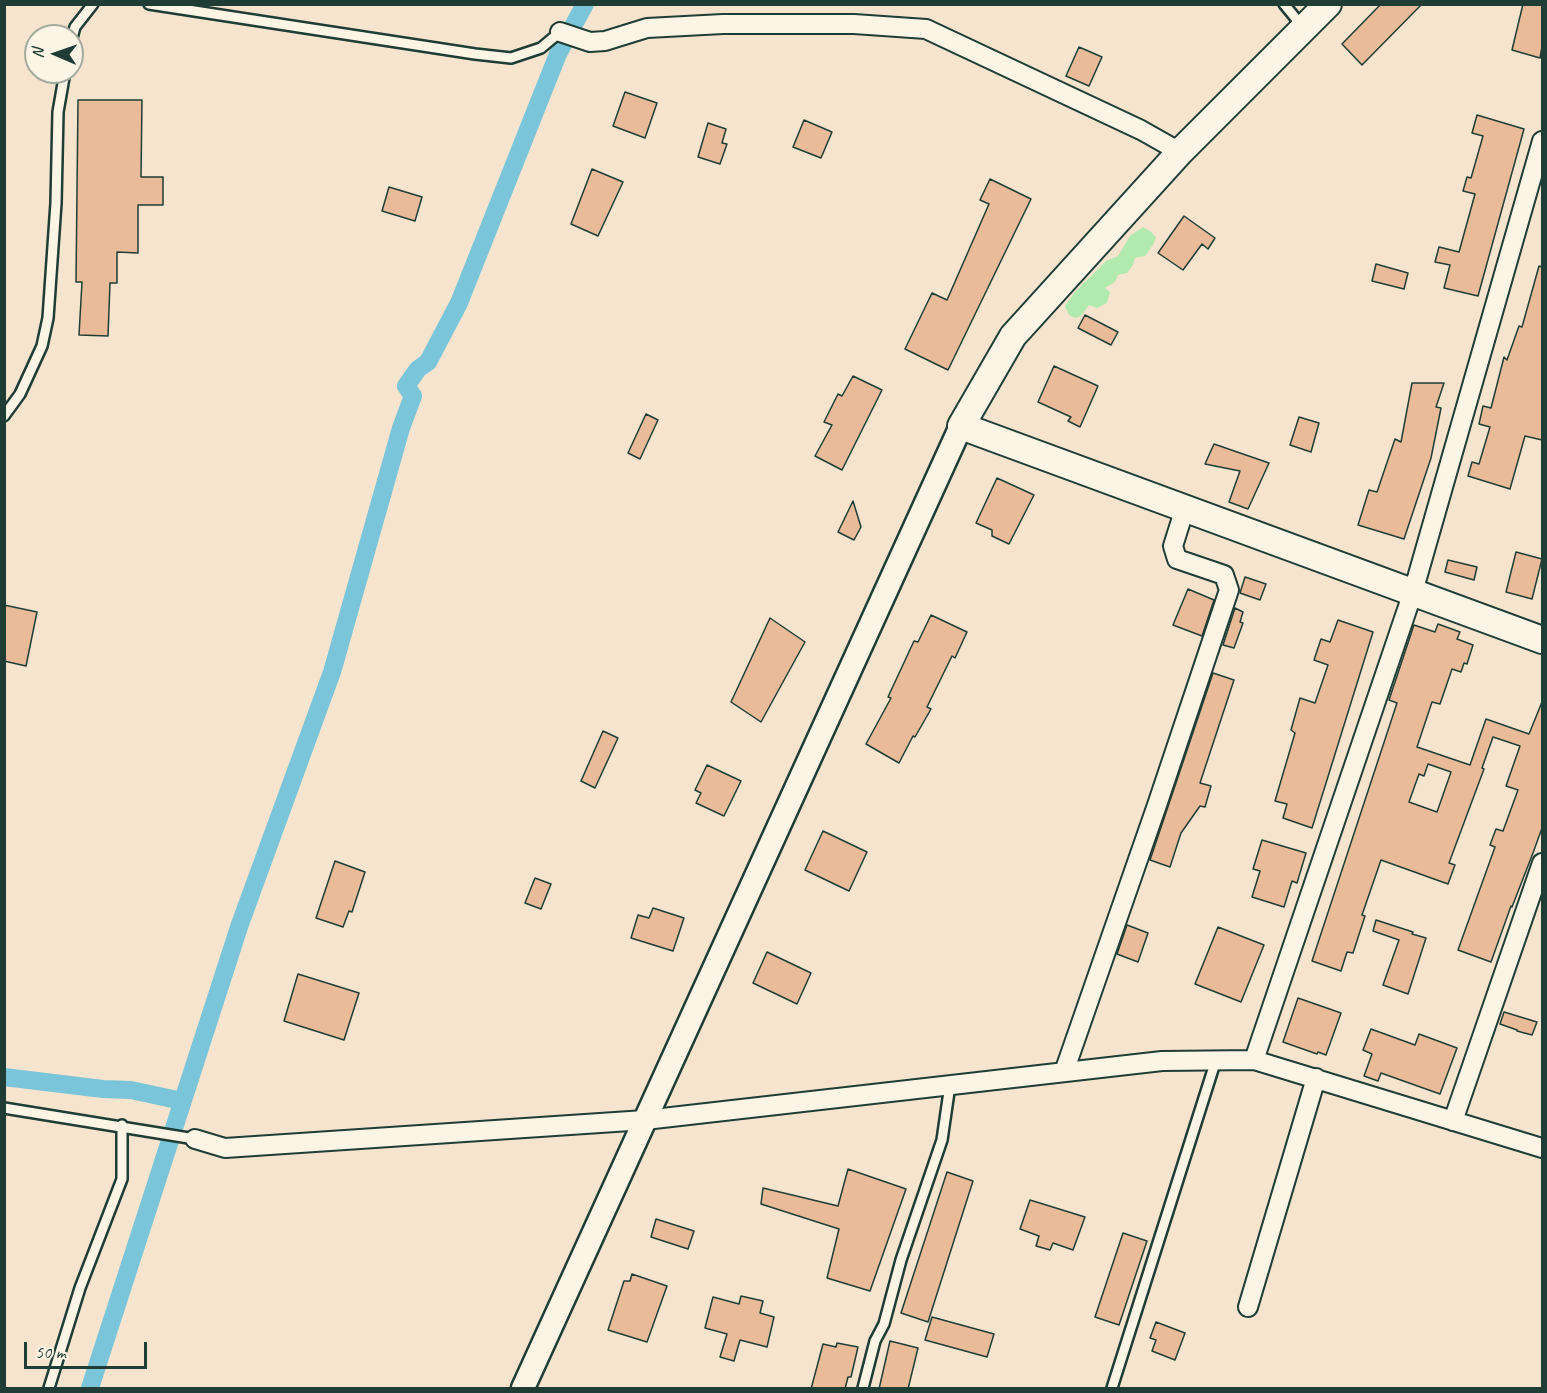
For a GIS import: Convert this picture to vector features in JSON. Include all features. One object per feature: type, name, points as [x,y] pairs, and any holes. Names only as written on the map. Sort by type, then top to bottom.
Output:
[{"type":"main road","points":[[1328,4],[1180,152],[1013,336],[961,426],[1542,640]]},
{"type":"street","points":[[560,33],[590,42],[605,41],[647,28],[723,24],[854,24],[926,29],[1141,130],[1180,152]]},
{"type":"street","points":[[1254,1060],[1413,592],[1542,141]]},
{"type":"street","points":[[523,1389],[961,426]]},
{"type":"street","points":[[1064,1072],[1154,816],[1229,590],[1224,575],[1177,558],[1173,546],[1185,508]]},
{"type":"street","points":[[1453,1121],[1542,863]]},
{"type":"street","points":[[195,1139],[225,1148],[645,1120],[1162,1061],[1254,1060],[1542,1148]]},
{"type":"street","points":[[1248,1307],[1316,1078]]},
{"type":"lane","points":[[77,24],[93,4]]},
{"type":"lane","points":[[149,4],[511,58],[541,48],[560,33]]},
{"type":"lane","points":[[1284,4],[1304,28]]},
{"type":"lane","points":[[4,416],[20,394],[42,346],[48,318],[56,203],[58,112],[63,84]]},
{"type":"lane","points":[[1112,1389],[1215,1060]]},
{"type":"lane","points":[[863,1389],[875,1341],[884,1324],[901,1260],[942,1140],[950,1086]]},
{"type":"lane","points":[[4,1108],[195,1139]]},
{"type":"lane","points":[[49,1389],[80,1288],[122,1179],[125,1126]]},
{"type":"green space","points":[[1143,227],[1156,237],[1153,245],[1145,256],[1135,258],[1127,273],[1118,275],[1115,282],[1105,288],[1110,292],[1107,303],[1097,308],[1089,305],[1081,316],[1075,318],[1069,315],[1065,306],[1075,292],[1106,261],[1118,256],[1130,236]]},
{"type":"building","points":[[1381,4],[1422,4],[1362,65],[1342,44]]},
{"type":"building","points":[[1523,4],[1542,4],[1540,58],[1512,50]]},
{"type":"building","points":[[1079,47],[1102,57],[1089,86],[1066,76]]},
{"type":"building","points":[[625,92],[657,103],[645,138],[613,126]]},
{"type":"building","points":[[78,100],[142,100],[141,177],[163,177],[163,205],[138,205],[138,253],[117,252],[117,283],[110,283],[108,336],[79,335],[82,282],[76,282]]},
{"type":"building","points":[[1477,115],[1524,129],[1478,296],[1444,288],[1450,265],[1435,262],[1439,247],[1459,252],[1475,194],[1463,191],[1467,177],[1471,178],[1483,136],[1472,133]]},
{"type":"building","points":[[804,120],[832,132],[821,158],[793,147]]},
{"type":"building","points":[[708,123],[726,129],[722,143],[727,144],[720,164],[698,157]]},
{"type":"building","points":[[592,169],[623,182],[598,236],[571,224]]},
{"type":"building","points":[[990,179],[1031,199],[948,370],[905,349],[932,293],[947,300],[989,204],[980,200]]},
{"type":"building","points":[[389,187],[422,197],[415,221],[382,211]]},
{"type":"building","points":[[1184,216],[1215,238],[1208,249],[1202,244],[1183,270],[1158,253]]},
{"type":"building","points":[[1376,264],[1408,273],[1404,289],[1372,281]]},
{"type":"building","points":[[1539,266],[1542,267],[1542,440],[1525,436],[1510,489],[1468,476],[1472,462],[1479,464],[1490,427],[1479,424],[1483,406],[1491,408],[1504,357],[1507,360],[1519,326],[1522,327]]},
{"type":"building","points":[[1085,315],[1118,332],[1111,345],[1078,328]]},
{"type":"building","points":[[1054,366],[1098,386],[1080,427],[1068,421],[1071,417],[1038,402]]},
{"type":"building","points":[[853,376],[882,390],[842,470],[815,456],[832,425],[824,422],[838,394],[842,396]]},
{"type":"building","points":[[1412,383],[1444,383],[1436,407],[1441,408],[1431,458],[1404,539],[1358,525],[1369,490],[1377,492],[1395,439],[1401,442]]},
{"type":"building","points":[[646,414],[658,420],[640,459],[628,453]]},
{"type":"building","points":[[1299,417],[1319,423],[1311,452],[1290,445]]},
{"type":"building","points":[[1214,444],[1269,463],[1248,509],[1229,502],[1240,471],[1205,464]]},
{"type":"building","points":[[997,478],[1034,495],[1009,544],[992,536],[992,530],[976,523]]},
{"type":"building","points":[[853,501],[861,527],[854,540],[838,532]]},
{"type":"building","points":[[1516,552],[1542,559],[1532,599],[1506,592]]},
{"type":"building","points":[[1448,560],[1477,567],[1474,580],[1445,572]]},
{"type":"building","points":[[1245,577],[1266,584],[1260,600],[1240,593]]},
{"type":"building","points":[[1188,589],[1214,600],[1202,636],[1173,625]]},
{"type":"building","points":[[4,605],[37,612],[26,666],[4,661]]},
{"type":"building","points":[[1235,608],[1243,612],[1240,622],[1243,623],[1234,648],[1223,645]]},
{"type":"building","points":[[931,615],[967,632],[955,658],[952,656],[927,707],[931,709],[899,763],[866,744],[891,698],[888,697],[914,641],[918,642]]},
{"type":"building","points":[[770,618],[805,642],[761,722],[731,702]]},
{"type":"building","points":[[1338,620],[1373,632],[1312,828],[1283,818],[1287,804],[1275,801],[1295,733],[1291,730],[1300,698],[1315,703],[1328,665],[1314,660],[1321,639],[1330,642]]},
{"type":"building","points":[[1438,624],[1460,632],[1457,639],[1473,645],[1467,664],[1464,663],[1461,672],[1452,669],[1440,704],[1432,702],[1417,747],[1470,765],[1486,719],[1529,734],[1542,702],[1542,828],[1491,962],[1458,950],[1495,847],[1490,845],[1496,829],[1503,831],[1518,790],[1506,786],[1520,746],[1493,737],[1482,768],[1484,769],[1449,863],[1455,865],[1448,884],[1381,860],[1362,915],[1365,916],[1353,953],[1347,952],[1341,971],[1312,961],[1397,703],[1389,700],[1414,625],[1435,632]],"holes":[[[1428,764],[1451,772],[1437,812],[1409,802],[1419,774],[1424,776]]]},
{"type":"building","points":[[1213,673],[1234,680],[1200,783],[1211,786],[1205,807],[1200,806],[1181,833],[1170,867],[1150,860]]},
{"type":"building","points":[[603,731],[618,738],[595,788],[581,781]]},
{"type":"building","points":[[707,765],[741,781],[724,816],[696,803],[701,793],[695,790]]},
{"type":"building","points":[[823,831],[867,852],[849,891],[805,870]]},
{"type":"building","points":[[1262,840],[1306,853],[1297,883],[1292,881],[1284,907],[1252,897],[1260,871],[1253,869]]},
{"type":"building","points":[[335,861],[365,872],[352,912],[349,911],[343,927],[316,918]]},
{"type":"building","points":[[535,878],[551,884],[541,909],[525,903]]},
{"type":"building","points":[[653,908],[684,918],[673,951],[631,938],[638,915],[649,918]]},
{"type":"building","points":[[1376,920],[1426,938],[1408,994],[1383,985],[1399,940],[1373,931]]},
{"type":"building","points":[[1127,925],[1148,933],[1138,962],[1117,954]]},
{"type":"building","points":[[1218,927],[1264,945],[1241,1002],[1195,984]]},
{"type":"building","points":[[767,952],[811,973],[797,1004],[753,983]]},
{"type":"building","points":[[298,974],[359,993],[344,1040],[284,1021]]},
{"type":"building","points":[[1298,998],[1341,1013],[1326,1055],[1283,1042]]},
{"type":"building","points":[[1504,1012],[1537,1022],[1532,1035],[1500,1024]]},
{"type":"building","points":[[1371,1029],[1415,1045],[1419,1034],[1457,1048],[1440,1094],[1381,1073],[1378,1081],[1364,1076],[1372,1054],[1363,1050]]},
{"type":"building","points":[[848,1169],[906,1189],[870,1291],[827,1278],[839,1229],[761,1204],[763,1188],[838,1206]]},
{"type":"building","points":[[947,1172],[973,1181],[928,1322],[901,1313]]},
{"type":"building","points":[[1030,1200],[1085,1217],[1073,1250],[1053,1243],[1050,1250],[1036,1246],[1039,1236],[1020,1229]]},
{"type":"building","points":[[656,1219],[694,1231],[688,1249],[651,1237]]},
{"type":"building","points":[[1123,1233],[1147,1241],[1119,1325],[1095,1317]]},
{"type":"building","points":[[632,1274],[667,1286],[647,1342],[608,1330],[624,1281],[630,1281]]},
{"type":"building","points":[[741,1296],[763,1301],[760,1313],[774,1317],[767,1347],[740,1340],[734,1361],[720,1357],[727,1334],[705,1328],[713,1297],[739,1304]]},
{"type":"building","points":[[932,1317],[994,1334],[987,1357],[925,1340]]},
{"type":"building","points":[[1156,1322],[1185,1333],[1175,1360],[1152,1351],[1156,1340],[1150,1338]]},
{"type":"building","points":[[890,1341],[918,1348],[908,1389],[879,1389]]},
{"type":"building","points":[[837,1343],[858,1347],[851,1377],[848,1377],[845,1389],[811,1389],[823,1344],[836,1347]]},
{"type":"waterway","points":[[90,1388],[240,924],[332,672],[401,428],[413,396],[406,386],[418,369],[428,362],[459,303],[558,54],[585,4]]},
{"type":"waterway","points":[[4,1077],[103,1089],[131,1090],[182,1101]]}]
